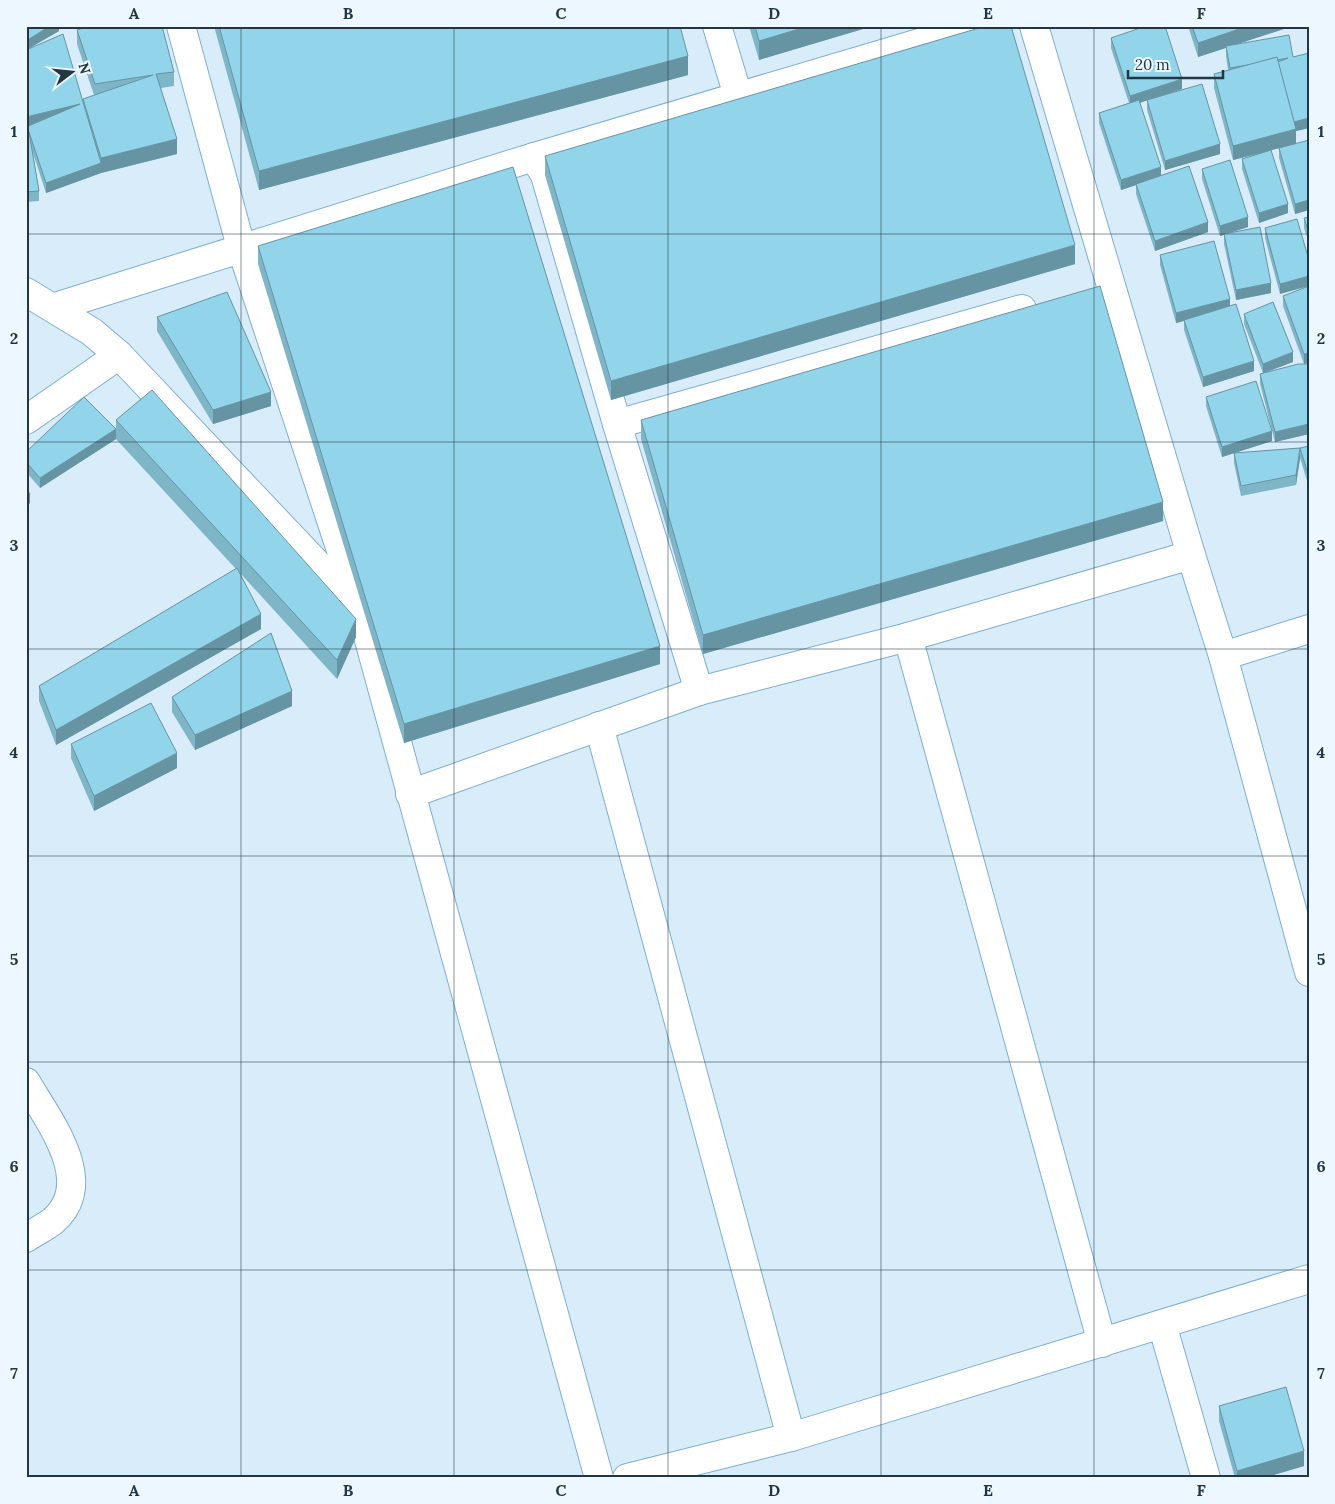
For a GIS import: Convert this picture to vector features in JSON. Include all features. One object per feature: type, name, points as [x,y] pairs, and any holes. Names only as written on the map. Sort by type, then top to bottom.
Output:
[{"type":"street","points":[[181,26],[242,247],[361,611],[599,1478]]},
{"type":"street","points":[[718,26],[738,96]]},
{"type":"street","points":[[54,307],[534,157],[977,26]]},
{"type":"street","points":[[1034,26],[1191,555],[1223,656],[1305,944],[1309,972]]},
{"type":"street","points":[[534,157],[545,175],[617,424],[699,691]]},
{"type":"street","points":[[1082,292],[1111,284]]},
{"type":"street","points":[[26,292],[54,307],[92,332],[119,355],[361,611]]},
{"type":"street","points":[[617,424],[1044,303]]},
{"type":"street","points":[[26,420],[119,355]]},
{"type":"street","points":[[410,794],[699,691],[908,637],[1191,555]]},
{"type":"street","points":[[1223,656],[1309,629]]},
{"type":"street","points":[[908,637],[1102,1343]]},
{"type":"street","points":[[599,726],[791,1437]]},
{"type":"street","points":[[26,1082],[66,1152],[72,1182],[66,1201],[53,1220],[26,1238]]},
{"type":"street","points":[[627,1478],[791,1437],[1309,1279]]},
{"type":"street","points":[[1162,1324],[1206,1478]]},
{"type":"building","points":[[26,26],[50,26],[26,41]]},
{"type":"building","points":[[89,26],[162,26],[174,72],[156,74],[177,139],[101,158],[83,99],[153,75],[95,84],[77,30]]},
{"type":"building","points":[[219,26],[680,26],[688,56],[259,171]]},
{"type":"building","points":[[755,26],[809,26],[759,41]]},
{"type":"building","points":[[986,26],[1011,26],[1075,245],[611,381],[545,156]]},
{"type":"building","points":[[1146,26],[1165,26],[1182,79],[1130,96],[1111,38]]},
{"type":"building","points":[[1192,26],[1248,26],[1198,43]]},
{"type":"building","points":[[63,34],[101,163],[46,183],[29,132],[39,191],[26,192],[26,127],[80,104],[26,117],[26,50]]},
{"type":"building","points":[[1289,35],[1293,57],[1309,53],[1309,118],[1294,122],[1278,62],[1288,58],[1277,60],[1277,57],[1230,68],[1226,46]]},
{"type":"building","points":[[1277,57],[1296,129],[1233,146],[1214,74]]},
{"type":"building","points":[[1202,84],[1220,144],[1165,161],[1147,100]]},
{"type":"building","points":[[1139,100],[1161,167],[1121,180],[1099,113]]},
{"type":"building","points":[[1309,140],[1309,200],[1295,204],[1279,148]]},
{"type":"building","points":[[1271,150],[1288,204],[1259,213],[1242,159]]},
{"type":"building","points":[[1230,160],[1248,217],[1220,226],[1202,169]]},
{"type":"building","points":[[1189,166],[1208,222],[1155,241],[1136,184]]},
{"type":"building","points":[[513,167],[660,646],[404,724],[258,246]]},
{"type":"building","points":[[1309,217],[1309,233],[1304,218]]},
{"type":"building","points":[[1297,219],[1309,260],[1309,276],[1280,284],[1265,228]]},
{"type":"building","points":[[1260,227],[1271,283],[1236,290],[1224,234]]},
{"type":"building","points":[[1214,241],[1230,299],[1176,313],[1160,255]]},
{"type":"building","points":[[1100,286],[1163,502],[703,635],[641,420]]},
{"type":"building","points":[[1309,286],[1309,353],[1304,354],[1283,296]]},
{"type":"building","points":[[227,292],[271,392],[213,410],[157,317]]},
{"type":"building","points":[[1273,302],[1293,352],[1263,364],[1244,314]]},
{"type":"building","points":[[1236,304],[1254,361],[1203,377],[1184,320]]},
{"type":"building","points":[[1298,364],[1309,364],[1309,424],[1275,432],[1260,374]]},
{"type":"building","points":[[1256,381],[1272,431],[1222,447],[1206,397]]},
{"type":"building","points":[[152,390],[356,619],[337,660],[116,420]]},
{"type":"building","points":[[84,397],[116,429],[40,478],[26,462],[26,452]]},
{"type":"building","points":[[1309,446],[1309,477],[1300,448]]},
{"type":"building","points":[[1300,448],[1296,475],[1241,486],[1234,453]]},
{"type":"building","points":[[26,488],[30,494],[26,498]]},
{"type":"building","points":[[237,568],[261,614],[56,730],[39,686]]},
{"type":"building","points":[[271,633],[292,691],[195,735],[172,697]]},
{"type":"building","points":[[151,703],[177,753],[94,796],[71,744]]},
{"type":"building","points":[[1286,1387],[1304,1451],[1237,1471],[1219,1406]]}]
